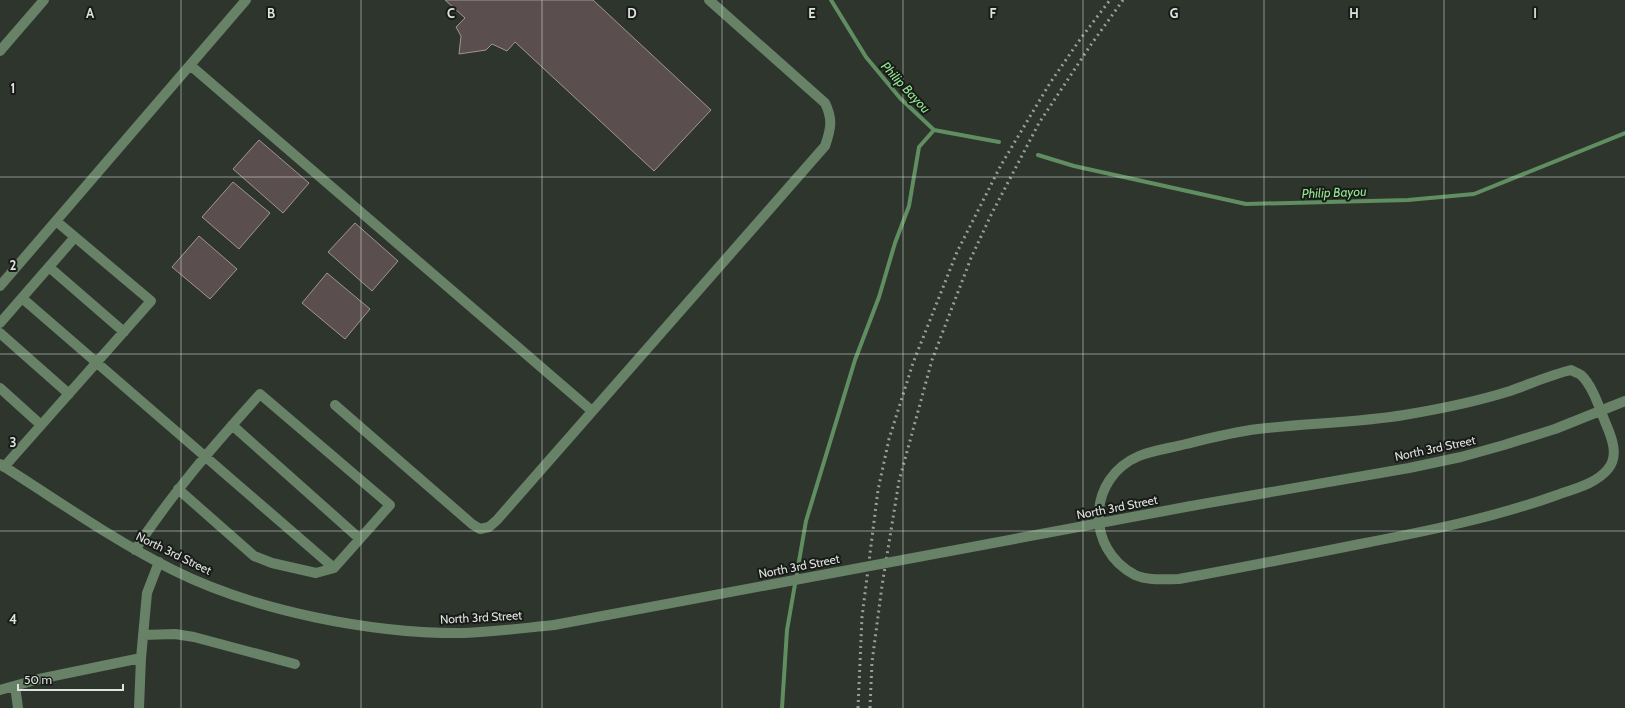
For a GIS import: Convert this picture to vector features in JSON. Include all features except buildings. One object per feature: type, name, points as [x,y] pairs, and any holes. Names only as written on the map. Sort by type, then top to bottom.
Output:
[{"type":"street","points":[[0,51],[44,0]]},
{"type":"street","points":[[0,286],[246,0]]},
{"type":"street","points":[[335,405],[472,524],[480,529],[489,527],[497,520],[825,146],[830,132],[831,115],[826,103],[709,0]]},
{"type":"street","points":[[190,65],[592,411]]},
{"type":"street","points":[[2,466],[97,363],[151,301],[56,220]]},
{"type":"street","points":[[0,322],[76,237]]},
{"type":"street","points":[[49,267],[124,332]]},
{"type":"street","points":[[22,298],[334,568]]},
{"type":"street","points":[[0,333],[69,394]]},
{"type":"street","points":[[1570,370],[1581,375],[1589,385],[1600,412],[1614,447],[1613,458],[1608,469],[1601,476],[1520,508],[1470,522],[1255,565],[1179,579],[1156,580],[1136,576],[1120,565],[1109,552],[1102,536],[1098,519],[1099,505],[1103,492],[1111,477],[1123,465],[1134,459],[1160,450],[1220,436],[1258,429],[1358,421],[1455,406],[1510,391],[1570,370]]},
{"type":"street","points":[[0,388],[41,425]]},
{"type":"street","points":[[135,550],[178,489],[260,394],[390,505],[334,568],[316,573],[272,563],[254,556],[178,489]]},
{"type":"street","name":"North 3rd Street","points":[[2,466],[135,550],[215,588],[260,603],[303,614],[357,624],[428,632],[464,633],[554,625],[1192,506],[1409,468],[1461,457],[1504,445],[1555,429],[1625,401]]},
{"type":"street","points":[[232,425],[360,539]]},
{"type":"street","points":[[139,708],[141,658],[147,593],[159,562]]},
{"type":"street","points":[[143,635],[175,634],[194,637],[295,664]]},
{"type":"street","points":[[0,690],[38,679],[141,658]]},
{"type":"street","points":[[15,686],[18,708]]},
{"type":"waterway","name":"Philip Bayou","points":[[831,0],[866,57],[900,98],[934,130],[999,142]]},
{"type":"waterway","points":[[782,708],[787,630],[806,521],[855,360],[879,297],[895,243],[909,206],[919,147],[934,130]]},
{"type":"waterway","name":"Philip Bayou","points":[[1038,155],[1074,166],[1246,204],[1408,200],[1474,194],[1625,133]]},
{"type":"railway","points":[[858,708],[862,617],[878,490],[889,439],[913,363],[957,252],[1001,165],[1050,83],[1081,38],[1110,0]]},
{"type":"railway","points":[[870,708],[872,662],[882,586],[899,481],[932,360],[971,258],[991,215],[1039,123],[1090,46],[1123,0]]}]
